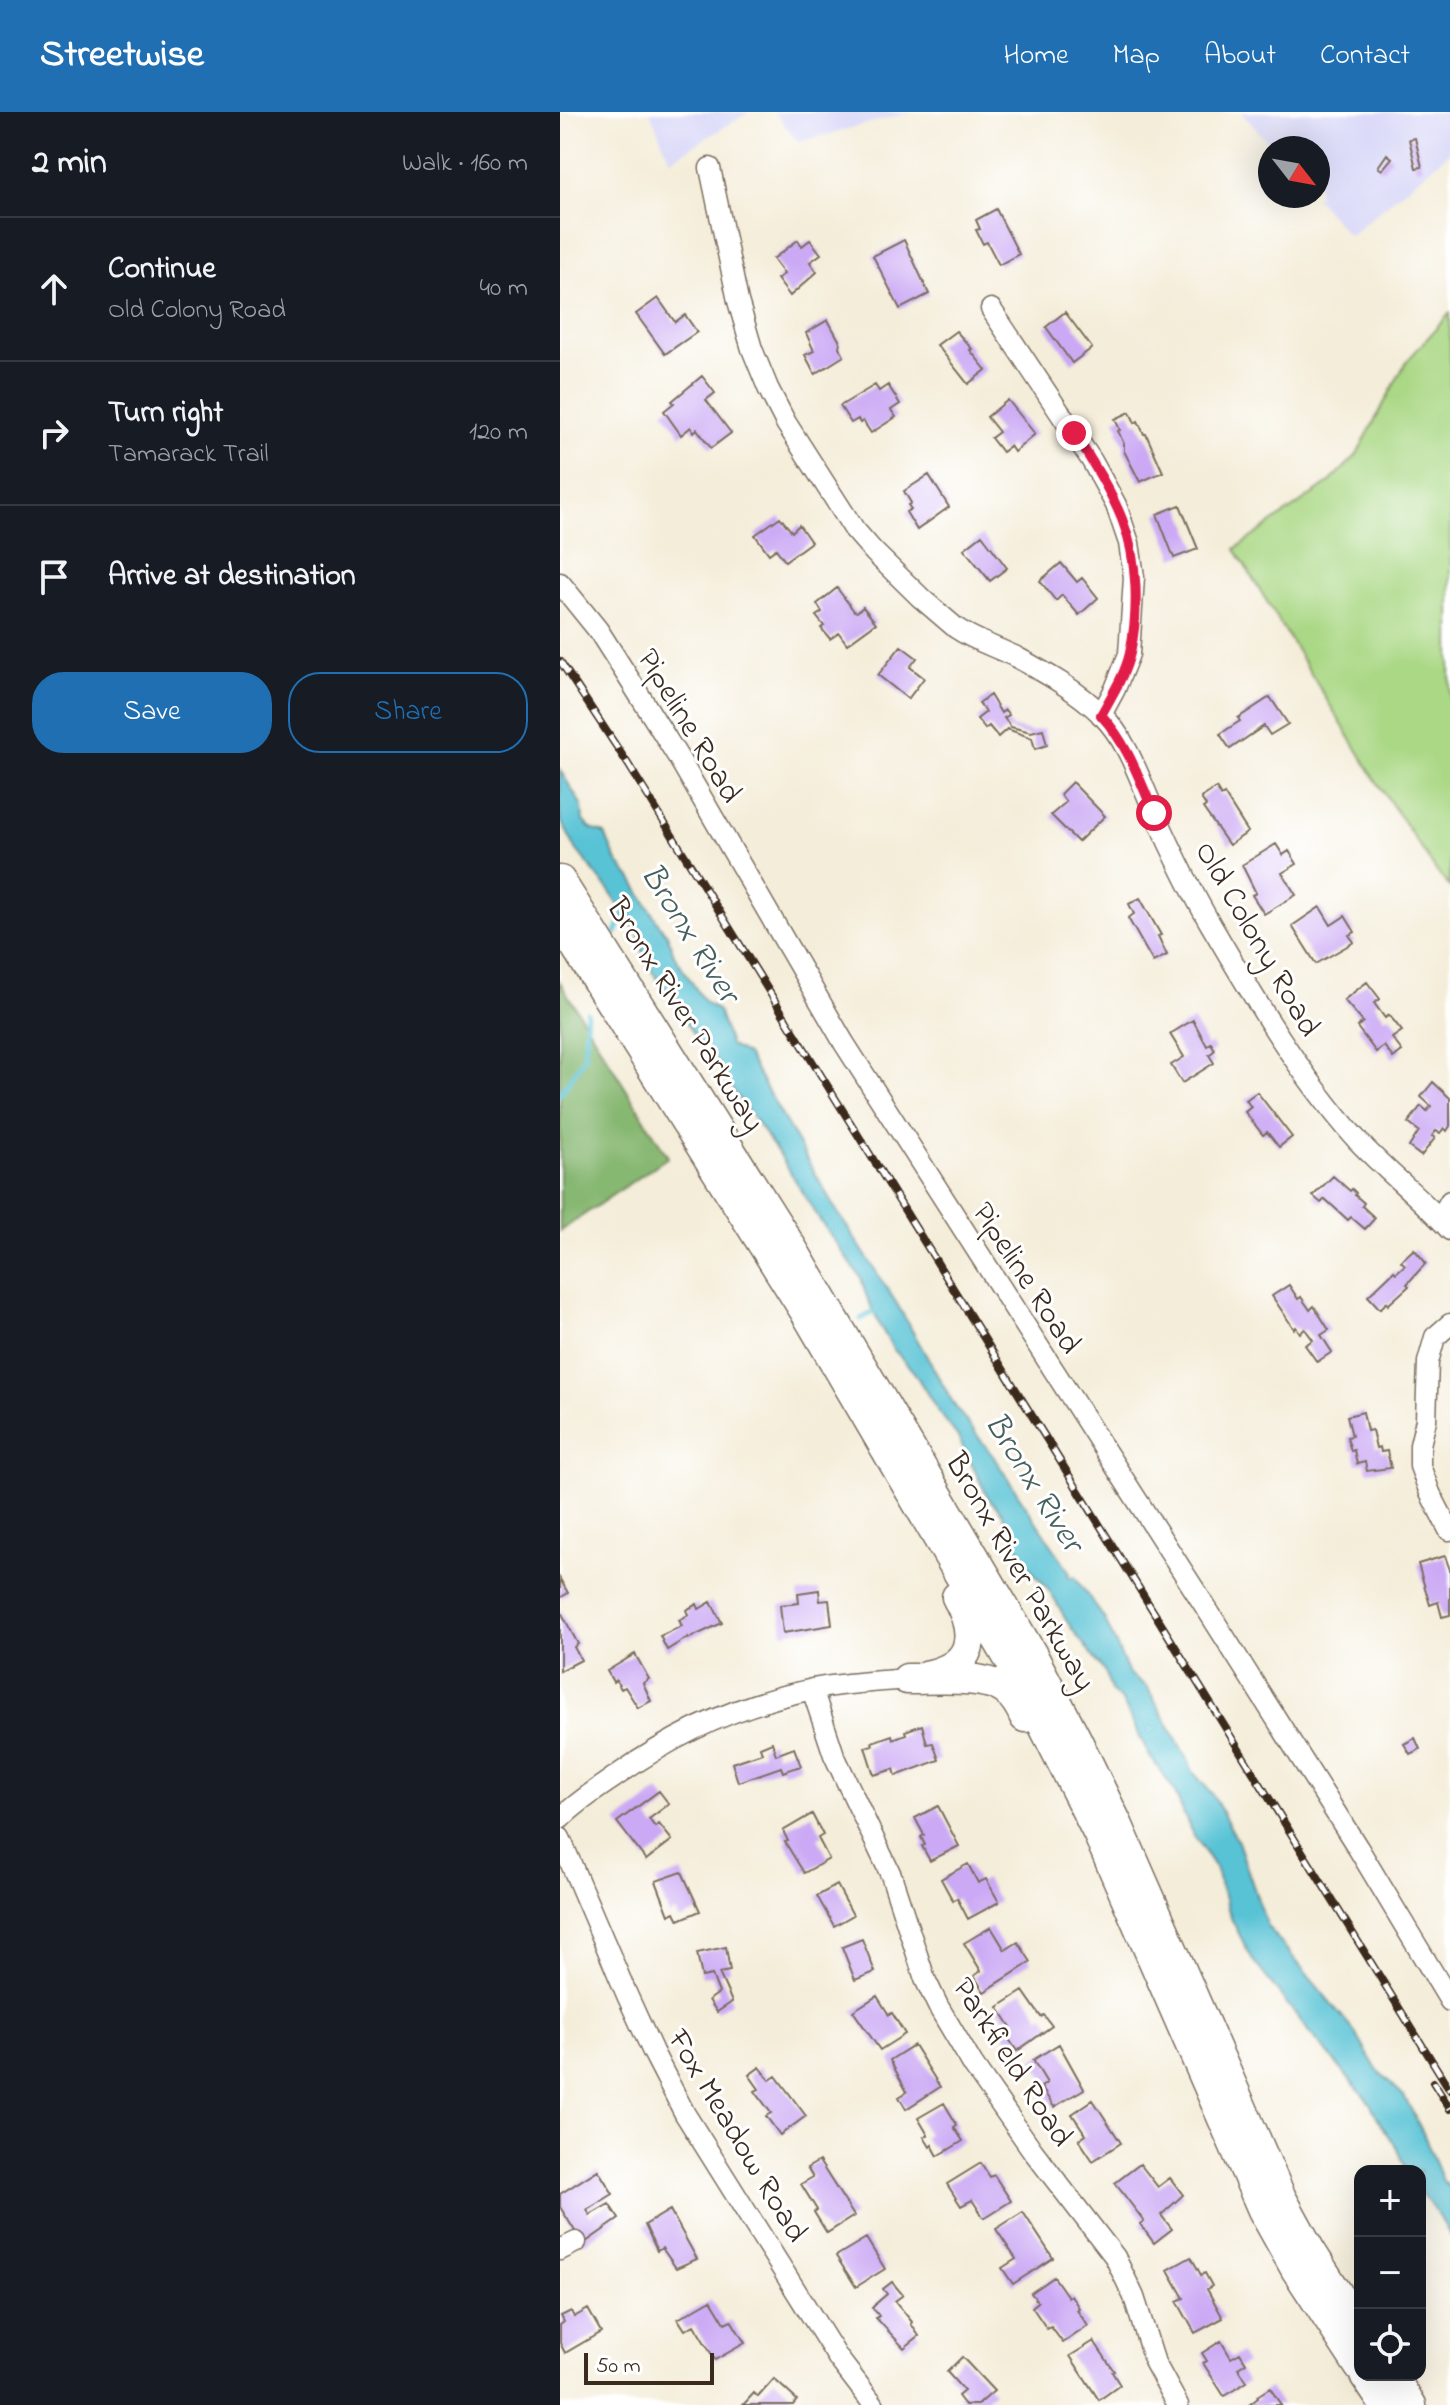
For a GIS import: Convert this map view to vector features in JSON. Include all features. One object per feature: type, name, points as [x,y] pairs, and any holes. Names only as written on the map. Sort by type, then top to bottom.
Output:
[{"type":"highway","name":"Bronx River Parkway","points":[[560,881],[791,1247],[1037,1665],[1118,1826],[1281,2198],[1354,2320]]},
{"type":"highway","name":"Bronx River Parkway","points":[[560,921],[780,1271],[982,1611],[1038,1712],[1098,1833],[1263,2210],[1296,2269],[1354,2358]]},
{"type":"highway","points":[[903,1478],[934,1555],[969,1619],[970,1637],[964,1656],[952,1666],[939,1673],[907,1679]]},
{"type":"highway","points":[[907,1679],[982,1681],[996,1685],[1011,1695],[1149,1951]]},
{"type":"highway","points":[[1369,2381],[1385,2405]]},
{"type":"highway","points":[[1395,2381],[1411,2405]]},
{"type":"street","name":"Old Colony Road","points":[[710,168],[738,301],[758,362],[786,423],[854,529],[893,571],[956,628],[1037,669],[1074,693],[1115,730],[1203,912],[1310,1082],[1360,1143],[1447,1216]]},
{"type":"street","points":[[991,309],[1092,461],[1116,505],[1129,543],[1134,577],[1129,654],[1101,715]]},
{"type":"street","name":"Pipeline Road","points":[[560,583],[598,630],[633,685],[852,1056],[1210,1614],[1358,1848],[1450,2001]]},
{"type":"street","points":[[1443,1331],[1428,1362],[1426,1420],[1420,1445],[1420,1466],[1449,1530]]},
{"type":"street","points":[[560,1819],[642,1758],[705,1723],[740,1709],[812,1689],[907,1679]]},
{"type":"street","name":"Parkfield Road","points":[[812,1689],[834,1755],[891,1875],[921,1969],[938,2006],[973,2065],[1033,2151],[1115,2257],[1134,2297],[1155,2363],[1178,2405]]},
{"type":"street","name":"Fox Meadow Road","points":[[560,1838],[633,2009],[685,2114],[869,2403]]},
{"type":"shaded area","points":[[650,112],[749,112],[670,160]]},
{"type":"shaded area","points":[[774,112],[912,112],[799,142]]},
{"type":"shaded area","points":[[1241,112],[1450,112],[1450,152],[1349,236],[1324,208],[1330,208],[1330,136],[1262,136]]},
{"type":"green space","points":[[1450,313],[1450,887],[1375,779],[1235,549],[1330,482],[1356,456],[1406,362]]},
{"type":"green space","points":[[560,982],[668,1157],[560,1231]]},
{"type":"water","points":[[560,770],[582,806],[583,821],[591,829],[605,834],[617,862],[632,879],[667,934],[674,955],[704,1001],[718,1011],[730,1045],[747,1055],[956,1408],[993,1456],[1070,1573],[1068,1575],[1071,1578],[1074,1576],[1104,1618],[1129,1674],[1147,1687],[1192,1771],[1213,1795],[1238,1842],[1267,1926],[1355,2032],[1377,2070],[1404,2096],[1443,2181],[1450,2187],[1450,2235],[1426,2200],[1426,2165],[1404,2165],[1398,2148],[1370,2103],[1252,1959],[1231,1918],[1215,1868],[1191,1831],[1174,1790],[1149,1755],[1122,1701],[1111,1691],[1106,1674],[1072,1629],[1048,1589],[1032,1571],[1002,1512],[989,1499],[958,1437],[914,1372],[894,1350],[880,1326],[861,1278],[725,1079],[718,1063],[704,1049],[646,962],[638,934],[576,849],[560,819]]},
{"type":"building","points":[[1415,138],[1422,167],[1416,168],[1409,139]]},
{"type":"building","points":[[1387,154],[1392,158],[1382,170],[1378,167]]},
{"type":"building","points":[[996,209],[1019,254],[999,265],[987,242],[983,244],[976,230],[980,229],[976,220]]},
{"type":"building","points":[[798,240],[802,246],[810,240],[821,254],[810,262],[817,272],[790,296],[777,279],[784,274],[773,259]]},
{"type":"building","points":[[904,240],[929,294],[900,309],[873,256]]},
{"type":"building","points":[[658,298],[675,322],[685,315],[697,332],[665,354],[636,314]]},
{"type":"building","points":[[1065,312],[1092,348],[1072,363],[1046,327]]},
{"type":"building","points":[[828,320],[844,356],[815,374],[805,355],[814,351],[806,333]]},
{"type":"building","points":[[956,331],[986,370],[968,384],[937,345]]},
{"type":"building","points":[[702,376],[715,393],[706,400],[731,433],[711,448],[697,429],[694,432],[691,427],[681,435],[664,411]]},
{"type":"building","points":[[875,385],[879,391],[888,385],[900,404],[891,410],[896,417],[871,433],[863,421],[860,423],[858,419],[851,423],[840,406]]},
{"type":"building","points":[[1008,400],[1035,434],[1014,452],[1010,446],[1002,452],[991,438],[999,432],[987,417]]},
{"type":"building","points":[[1130,412],[1135,423],[1138,421],[1146,434],[1163,472],[1140,482],[1124,451],[1115,419]]},
{"type":"building","points":[[929,475],[949,507],[917,530],[906,512],[911,509],[908,505],[911,503],[904,491]]},
{"type":"building","points":[[1180,505],[1198,549],[1174,558],[1157,514]]},
{"type":"building","points":[[780,517],[792,532],[799,525],[811,542],[785,561],[776,549],[769,554],[755,535]]},
{"type":"building","points":[[982,535],[1007,568],[990,581],[964,549]]},
{"type":"building","points":[[1061,563],[1077,582],[1082,578],[1098,598],[1079,615],[1062,595],[1056,601],[1040,581]]},
{"type":"building","points":[[837,588],[854,611],[863,607],[876,623],[847,644],[839,633],[830,639],[816,616],[822,612],[817,604]]},
{"type":"building","points":[[901,646],[917,658],[910,667],[924,678],[908,699],[878,675]]},
{"type":"building","points":[[990,695],[1001,713],[1005,710],[1009,715],[1004,718],[1011,727],[1031,732],[1043,729],[1047,745],[1035,749],[1032,738],[1007,729],[998,737],[989,726],[985,729],[977,719],[986,712],[979,703]]},
{"type":"building","points":[[1270,697],[1288,724],[1270,735],[1264,726],[1230,749],[1220,734]]},
{"type":"building","points":[[1072,782],[1105,816],[1078,842],[1051,815],[1066,802],[1060,794]]},
{"type":"building","points":[[1216,788],[1221,796],[1224,794],[1248,832],[1229,845],[1203,808],[1206,806],[1201,798]]},
{"type":"building","points":[[1276,844],[1283,855],[1289,851],[1297,864],[1282,873],[1296,895],[1264,914],[1252,895],[1256,893],[1242,865]]},
{"type":"building","points":[[1140,898],[1161,935],[1158,936],[1167,955],[1153,962],[1128,918],[1134,914],[1129,904]]},
{"type":"building","points":[[1320,907],[1331,925],[1345,916],[1355,932],[1349,935],[1354,942],[1316,964],[1292,926]]},
{"type":"building","points":[[1367,982],[1380,999],[1374,1003],[1385,1018],[1389,1015],[1402,1031],[1392,1038],[1402,1051],[1393,1058],[1384,1046],[1376,1052],[1357,1027],[1363,1022],[1344,1000]]},
{"type":"building","points":[[1193,1020],[1207,1046],[1211,1043],[1215,1050],[1209,1055],[1214,1063],[1182,1083],[1171,1065],[1184,1057],[1170,1034]]},
{"type":"building","points":[[1433,1082],[1450,1098],[1450,1126],[1447,1131],[1444,1128],[1440,1133],[1436,1131],[1432,1136],[1435,1138],[1421,1156],[1409,1147],[1419,1131],[1408,1123],[1421,1106],[1427,1111],[1431,1106],[1421,1097]]},
{"type":"building","points":[[1257,1092],[1292,1137],[1279,1147],[1267,1132],[1263,1135],[1245,1112],[1251,1107],[1246,1100]]},
{"type":"building","points":[[1333,1176],[1356,1193],[1364,1203],[1362,1206],[1375,1218],[1365,1229],[1351,1217],[1348,1220],[1325,1199],[1321,1203],[1313,1196]]},
{"type":"building","points":[[1414,1249],[1426,1263],[1407,1284],[1409,1286],[1380,1309],[1368,1296],[1394,1271],[1396,1273],[1405,1265],[1401,1261]]},
{"type":"building","points":[[1289,1285],[1310,1310],[1314,1306],[1329,1330],[1321,1335],[1332,1352],[1317,1362],[1305,1345],[1313,1340],[1305,1329],[1300,1333],[1296,1327],[1294,1329],[1272,1296]]},
{"type":"building","points":[[1363,1412],[1367,1431],[1372,1430],[1376,1448],[1380,1447],[1381,1452],[1387,1451],[1391,1468],[1367,1471],[1365,1462],[1357,1464],[1347,1437],[1352,1436],[1347,1416]]},
{"type":"building","points":[[1445,1556],[1450,1570],[1450,1615],[1442,1617],[1438,1602],[1430,1605],[1418,1564]]},
{"type":"building","points":[[560,1579],[568,1593],[560,1598]]},
{"type":"building","points":[[819,1590],[820,1601],[829,1600],[832,1625],[783,1633],[780,1605],[799,1603],[798,1593]]},
{"type":"building","points":[[711,1602],[722,1623],[688,1637],[667,1650],[660,1636],[682,1626],[679,1620],[688,1615],[686,1610],[697,1604],[699,1609]]},
{"type":"building","points":[[560,1610],[578,1644],[574,1647],[581,1660],[560,1671]]},
{"type":"building","points":[[635,1654],[649,1679],[643,1683],[651,1701],[638,1708],[625,1687],[621,1689],[616,1680],[613,1682],[607,1671]]},
{"type":"building","points":[[922,1725],[927,1744],[933,1743],[939,1760],[896,1776],[894,1769],[874,1775],[865,1747],[892,1735],[893,1739],[906,1734],[905,1731]]},
{"type":"building","points":[[1415,1738],[1420,1749],[1410,1754],[1404,1744]]},
{"type":"building","points":[[772,1742],[776,1755],[794,1748],[801,1766],[783,1772],[781,1767],[738,1782],[732,1763],[762,1753],[760,1747]]},
{"type":"building","points":[[659,1791],[669,1804],[649,1819],[655,1827],[659,1824],[672,1840],[646,1860],[617,1822]]},
{"type":"building","points":[[938,1806],[959,1846],[930,1861],[922,1846],[925,1845],[921,1837],[924,1835],[915,1818]]},
{"type":"building","points":[[812,1814],[823,1835],[818,1838],[829,1859],[804,1873],[785,1842],[788,1841],[783,1831]]},
{"type":"building","points":[[968,1864],[978,1883],[986,1879],[999,1902],[968,1919],[957,1898],[953,1901],[941,1879]]},
{"type":"building","points":[[682,1872],[700,1911],[679,1920],[675,1912],[669,1915],[656,1881]]},
{"type":"building","points":[[837,1885],[853,1915],[834,1926],[817,1896]]},
{"type":"building","points":[[991,1927],[1005,1950],[1018,1942],[1031,1962],[984,1992],[974,1976],[981,1971],[964,1943]]},
{"type":"building","points":[[862,1939],[875,1972],[855,1980],[842,1947]]},
{"type":"building","points":[[726,1947],[730,1971],[719,1973],[732,2002],[717,2012],[709,2000],[719,1993],[712,1975],[702,1977],[697,1953]]},
{"type":"building","points":[[1023,1991],[1041,2017],[1044,2015],[1052,2026],[1017,2051],[1004,2032],[1011,2027],[998,2007]]},
{"type":"building","points":[[877,1996],[905,2034],[880,2050],[853,2011]]},
{"type":"building","points":[[1059,2044],[1084,2089],[1054,2107],[1041,2087],[1047,2083],[1033,2060]]},
{"type":"building","points":[[914,2045],[940,2087],[906,2109],[899,2097],[907,2092],[890,2060]]},
{"type":"building","points":[[760,2067],[770,2080],[776,2076],[806,2116],[780,2135],[766,2116],[771,2113],[755,2091],[759,2089],[749,2075]]},
{"type":"building","points":[[1093,2100],[1121,2143],[1093,2161],[1079,2140],[1086,2135],[1072,2114]]},
{"type":"building","points":[[944,2103],[963,2141],[938,2156],[924,2137],[928,2135],[918,2118]]},
{"type":"building","points":[[819,2161],[854,2216],[827,2233],[801,2184],[813,2177],[807,2168]]},
{"type":"building","points":[[981,2163],[990,2177],[994,2175],[1011,2201],[984,2218],[972,2200],[961,2206],[947,2184]]},
{"type":"building","points":[[1140,2164],[1158,2187],[1170,2178],[1183,2195],[1161,2215],[1172,2229],[1154,2243],[1140,2224],[1144,2221],[1115,2183]]},
{"type":"building","points":[[598,2170],[613,2194],[587,2210],[590,2215],[609,2204],[619,2219],[583,2244],[560,2207],[560,2194]]},
{"type":"building","points":[[670,2210],[697,2259],[676,2268],[662,2248],[657,2251],[645,2225]]},
{"type":"building","points":[[1023,2212],[1053,2258],[1013,2284],[1002,2268],[1016,2259],[996,2229]]},
{"type":"building","points":[[866,2238],[885,2269],[856,2287],[836,2256]]},
{"type":"building","points":[[1191,2257],[1201,2275],[1205,2273],[1212,2286],[1207,2289],[1223,2318],[1195,2333],[1177,2301],[1184,2298],[1168,2270]]},
{"type":"building","points":[[1054,2277],[1068,2297],[1071,2295],[1088,2326],[1063,2343],[1051,2327],[1047,2329],[1032,2307],[1038,2302],[1031,2293]]},
{"type":"building","points":[[892,2282],[903,2295],[895,2301],[919,2336],[904,2348],[876,2318],[879,2316],[872,2307],[887,2294],[883,2289]]},
{"type":"building","points":[[711,2300],[725,2323],[731,2320],[745,2343],[715,2360],[694,2325],[685,2330],[678,2319]]},
{"type":"building","points":[[588,2309],[601,2332],[565,2353],[560,2343],[560,2325],[564,2322],[561,2316],[571,2311],[574,2317]]},
{"type":"building","points":[[1094,2341],[1120,2385],[1099,2400],[1070,2356]]},
{"type":"building","points":[[1221,2341],[1231,2358],[1240,2353],[1246,2363],[1238,2368],[1247,2382],[1224,2396],[1203,2363],[1207,2361],[1202,2353]]},
{"type":"building","points":[[962,2357],[994,2391],[978,2405],[965,2405],[958,2396],[964,2391],[947,2372]]},
{"type":"building","points":[[774,2379],[797,2400],[793,2405],[743,2405],[754,2393],[758,2397]]},
{"type":"building","points":[[1270,2388],[1281,2405],[1249,2405],[1257,2396]]},
{"type":"waterway","points":[[616,933],[626,908]]},
{"type":"waterway","points":[[560,1094],[584,1058],[587,1012]]},
{"type":"waterway","points":[[861,1319],[877,1310]]},
{"type":"railway","points":[[560,661],[628,764],[1450,2090]]},
{"type":"railway","points":[[1433,2082],[1450,2109]]},
{"type":"route","points":[[1074,433],[1116,505],[1129,543],[1134,577],[1129,654],[1101,715],[1115,730],[1132,760],[1154,813]]},
{"type":"water label","name":"Bronx River","points":[[692,932]]},
{"type":"water label","name":"Bronx River","points":[[1036,1481]]}]
